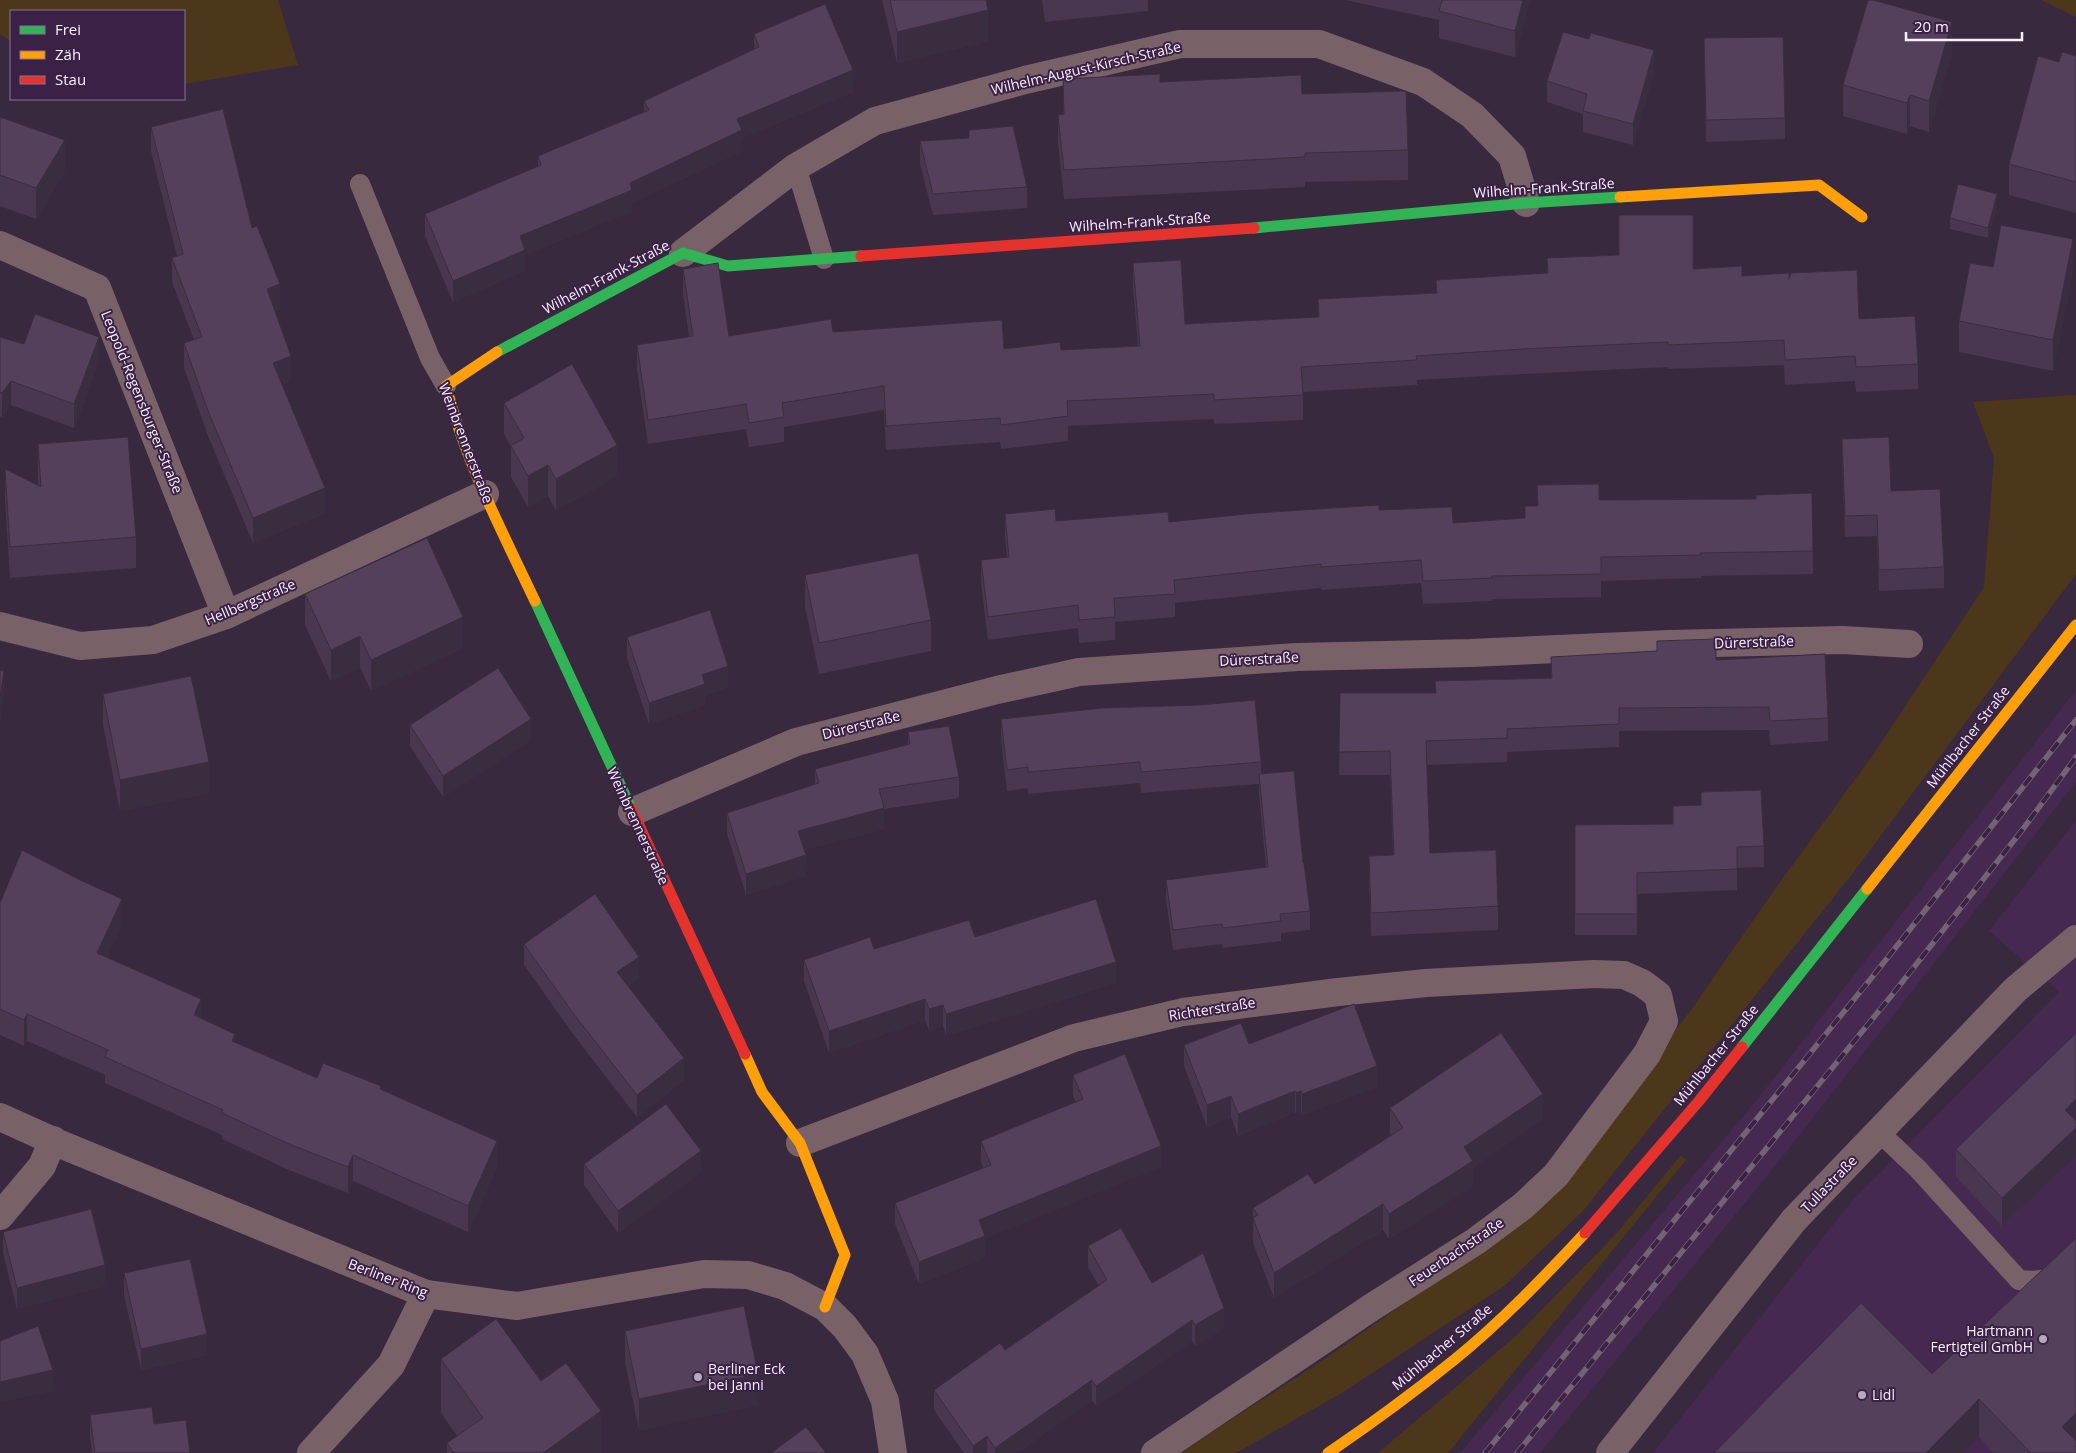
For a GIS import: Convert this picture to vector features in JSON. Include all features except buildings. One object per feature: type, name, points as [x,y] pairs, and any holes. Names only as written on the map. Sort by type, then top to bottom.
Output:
[{"type":"street","name":"Wilhelm-August-Kirsch-Straße","points":[[683,253],[796,167],[875,121],[1025,80],[1180,44],[1319,44],[1423,82],[1472,115],[1512,156],[1526,203]]},
{"type":"street","name":"Wilhelm-Frank-Straße","points":[[446,386],[510,344],[683,253],[728,266],[1244,229],[1526,203],[1820,185],[1862,217]]},
{"type":"street","name":"Leopold-Regensburger-Straße","points":[[0,246],[97,288],[226,615]]},
{"type":"street","name":"Weinbrennerstraße","points":[[446,386],[454,417],[485,494],[762,1092],[800,1143],[845,1255],[825,1307]]},
{"type":"street","name":"Hellbergstraße","points":[[0,626],[80,646],[153,640],[226,615],[485,494]]},
{"type":"street","name":"Mühlbacher Straße","points":[[1328,1453],[1370,1424],[1454,1360],[1534,1288],[1605,1212],[1699,1101],[2076,625]]},
{"type":"street","name":"Dürerstraße","points":[[632,812],[796,742],[997,690],[1079,672],[1297,657],[1471,653],[1670,644],[1843,640],[1909,644]]},
{"type":"street","name":"Tullastraße","points":[[1610,1453],[1794,1220],[2015,990],[2076,939]]},
{"type":"street","name":"Richterstraße","points":[[800,1143],[1074,1038],[1183,1012],[1338,992],[1436,983],[1594,974],[1624,975],[1642,983]]},
{"type":"street","name":"Feuerbachstraße","points":[[1155,1453],[1372,1307],[1476,1241],[1522,1206],[1556,1175],[1648,1054],[1657,1038],[1664,1021],[1663,1009],[1658,995],[1642,983]]},
{"type":"street","name":"Berliner Ring","points":[[0,1117],[426,1294],[517,1306],[704,1274],[748,1275],[785,1286],[825,1307]]},
{"type":"street","points":[[0,1216],[42,1166],[53,1140]]},
{"type":"street","points":[[311,1453],[391,1365],[426,1294]]},
{"type":"street","points":[[825,1307],[845,1327],[865,1354],[885,1401],[893,1453]]},
{"type":"lane","points":[[796,167],[824,259]]},
{"type":"lane","name":"Weinbrennerstraße","points":[[360,184],[430,358],[446,386]]},
{"type":"lane","points":[[1879,1132],[1918,1169],[2019,1280],[2038,1282],[2055,1276],[2076,1258]]},
{"type":"shaded area","points":[[0,0],[278,0],[298,65],[185,84],[185,10],[10,10],[10,40],[0,34]]},
{"type":"shaded area","points":[[2041,0],[2076,0],[2076,17]]},
{"type":"shaded area","points":[[2076,395],[2076,574],[1853,873],[1583,1211],[1503,1287],[1340,1394],[1236,1453],[1180,1453],[1325,1359],[1430,1285],[1557,1188],[1691,1010],[1775,889],[1875,752],[1984,587],[1994,458],[1973,402]]},
{"type":"shaded area","points":[[2076,690],[2076,782],[1772,1170],[1540,1453],[1460,1453],[1756,1101]]},
{"type":"shaded area","points":[[2076,820],[2076,1453],[1653,1453],[1851,1202],[2059,992],[1989,931]]},
{"type":"shaded area","points":[[1681,1155],[1686,1160],[1448,1453],[1378,1453],[1517,1335],[1616,1234]]},
{"type":"railway","points":[[1485,1453],[1873,976],[2076,720]]},
{"type":"railway","points":[[1517,1453],[1892,995],[2023,829],[2076,757]]},
{"type":"traffic: fast","points":[[1254,228],[1526,203],[1620,197]]},
{"type":"traffic: fast","points":[[497,352],[683,253],[728,266],[861,256]]},
{"type":"traffic: fast","points":[[535,601],[631,808]]},
{"type":"traffic: fast","points":[[1742,1047],[1867,889]]},
{"type":"traffic: slow","points":[[1620,197],[1819,185],[1862,217]]},
{"type":"traffic: slow","points":[[497,352],[446,386],[474,469],[535,601]]},
{"type":"traffic: slow","points":[[1867,889],[2076,625]]},
{"type":"traffic: slow","points":[[745,1054],[762,1092],[800,1143],[845,1255],[825,1307]]},
{"type":"traffic: slow","points":[[1328,1453],[1376,1420],[1471,1345],[1521,1299],[1585,1233]]},
{"type":"traffic: jam","points":[[861,256],[1254,228]]},
{"type":"traffic: jam","points":[[631,808],[745,1054]]},
{"type":"traffic: jam","points":[[1585,1233],[1699,1101],[1742,1047]]},
{"type":"place","name":"Hartmann Fertigteil GmbH","points":[[2043,1339]]},
{"type":"place","name":"Berliner Eck bei Janni","points":[[698,1377]]},
{"type":"place","name":"Lidl","points":[[1862,1395]]}]
